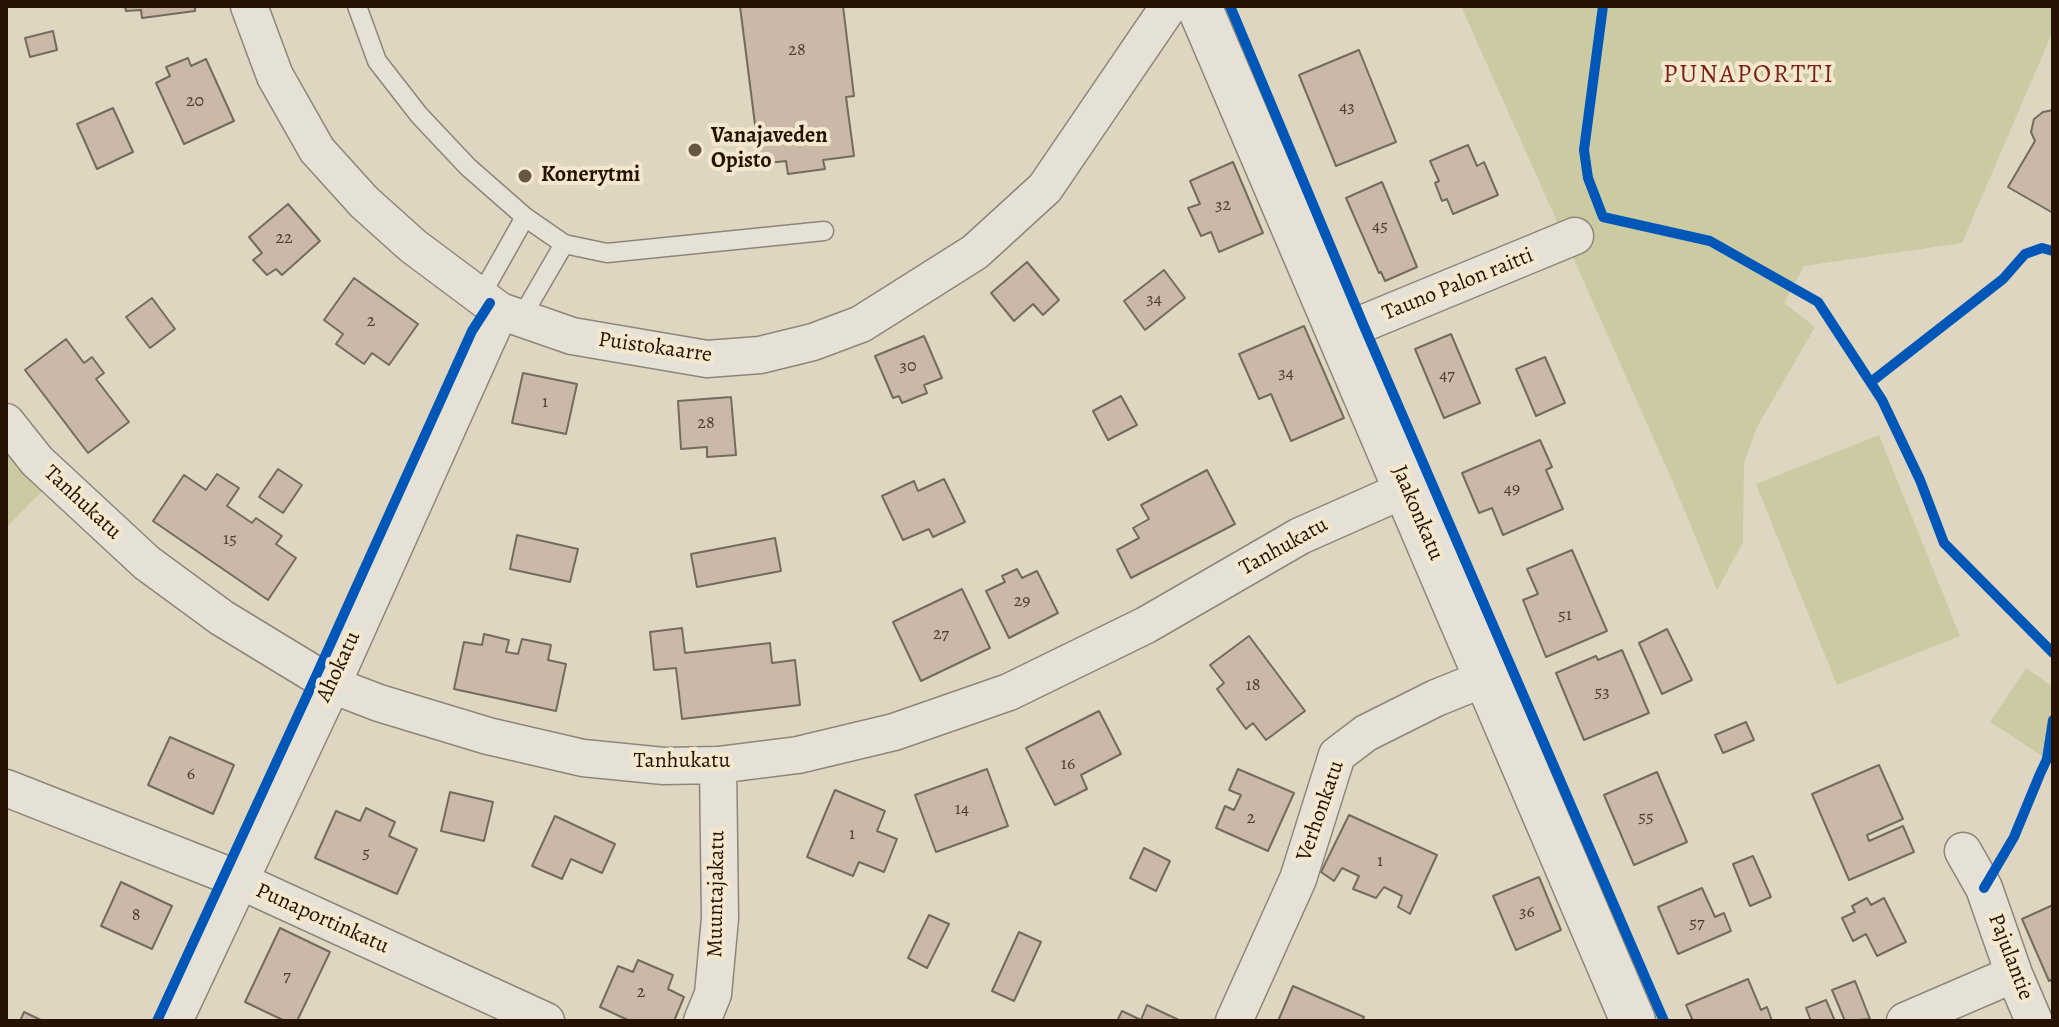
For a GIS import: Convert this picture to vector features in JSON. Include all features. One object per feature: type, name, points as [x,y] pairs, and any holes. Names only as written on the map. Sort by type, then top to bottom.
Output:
[{"type":"street","name":"Puistokaarre","points":[[249,6],[275,76],[317,150],[364,202],[413,246],[500,308],[572,336],[707,359],[760,355],[813,342],[861,324],[975,252],[1045,188],[1169,6]]},
{"type":"street","name":"Jaakonkatu","points":[[1199,6],[1633,1021]]},
{"type":"street","name":"Tauno Palon raitti","points":[[1340,333],[1575,236]]},
{"type":"street","name":"Ahokatu","points":[[174,1021],[332,685],[500,308]]},
{"type":"street","name":"Tanhukatu","points":[[6,422],[37,461],[147,563],[222,618],[332,685],[379,703],[488,736],[583,758],[664,766],[718,765],[798,755],[894,732],[1009,692],[1146,625],[1300,536],[1406,489]]},
{"type":"street","name":"Verhonkatu","points":[[1234,1021],[1298,879],[1337,755],[1366,733],[1436,698],[1488,677]]},
{"type":"street","name":"Muuntajakatu","points":[[702,1021],[713,994],[720,918],[718,765]]},
{"type":"street","name":"Punaportinkatu","points":[[6,788],[238,881],[546,1021]]},
{"type":"street","name":"Pajulantie","points":[[1963,851],[1984,888],[2034,1021]]},
{"type":"street","points":[[1905,1021],[2014,974]]},
{"type":"lane","points":[[357,6],[377,61],[419,115],[468,167],[525,217],[564,244],[607,253],[824,231]]},
{"type":"lane","points":[[500,308],[525,217]]},
{"type":"lane","points":[[500,308],[564,244]]},
{"type":"green space","points":[[1461,6],[2053,6],[2053,31],[1962,243],[1804,266],[1784,303],[1815,327],[1757,427],[1744,463],[1743,542],[1717,590],[1672,480]]},
{"type":"green space","points":[[1879,435],[1960,636],[1837,685],[1756,484]]},
{"type":"green space","points":[[6,446],[47,486],[6,528]]},
{"type":"green space","points":[[2026,668],[2053,687],[2053,763],[1990,722]]},
{"type":"building","points":[[125,6],[195,6],[195,11],[142,18],[141,10],[126,11]]},
{"type":"building","points":[[740,6],[843,6],[854,96],[846,97],[854,156],[823,160],[825,169],[788,174],[786,161],[760,164]]},
{"type":"building","points":[[53,31],[57,50],[30,57],[25,38]]},
{"type":"building","points":[[1359,50],[1396,142],[1336,166],[1299,75]]},
{"type":"building","points":[[188,58],[191,66],[206,59],[234,121],[184,144],[156,83],[170,76],[166,67]]},
{"type":"building","points":[[113,108],[133,152],[97,169],[77,124]]},
{"type":"building","points":[[2053,110],[2053,213],[2008,187],[2035,141],[2031,132],[2034,119],[2043,112]]},
{"type":"building","points":[[1468,145],[1477,166],[1484,162],[1498,195],[1453,214],[1447,199],[1442,201],[1435,183],[1439,181],[1430,161]]},
{"type":"building","points":[[1233,162],[1263,233],[1219,252],[1211,232],[1201,236],[1188,208],[1200,204],[1190,181]]},
{"type":"building","points":[[1382,182],[1417,267],[1385,281],[1346,198]]},
{"type":"building","points":[[288,204],[320,241],[282,275],[276,269],[267,275],[253,260],[262,253],[249,237]]},
{"type":"building","points":[[1027,262],[1059,300],[1043,315],[1033,304],[1014,321],[991,293]]},
{"type":"building","points":[[1164,270],[1185,298],[1145,330],[1124,301]]},
{"type":"building","points":[[354,278],[418,324],[389,365],[372,353],[364,364],[336,344],[343,334],[324,320]]},
{"type":"building","points":[[152,298],[175,329],[150,348],[126,317]]},
{"type":"building","points":[[1304,326],[1344,418],[1291,441],[1271,394],[1259,399],[1239,354]]},
{"type":"building","points":[[1451,334],[1480,403],[1444,418],[1415,349]]},
{"type":"building","points":[[924,336],[942,378],[924,385],[927,393],[902,403],[899,396],[893,398],[875,356]]},
{"type":"building","points":[[66,339],[84,363],[92,357],[104,373],[96,379],[129,422],[88,453],[25,370]]},
{"type":"building","points":[[1545,357],[1565,403],[1536,416],[1516,369]]},
{"type":"building","points":[[523,373],[577,384],[566,434],[512,423]]},
{"type":"building","points":[[1121,396],[1137,425],[1108,440],[1093,411]]},
{"type":"building","points":[[731,397],[736,455],[707,457],[707,447],[681,449],[678,401]]},
{"type":"building","points":[[1540,440],[1552,467],[1546,470],[1563,509],[1503,535],[1492,508],[1479,513],[1462,473]]},
{"type":"building","points":[[278,469],[302,485],[283,513],[259,497]]},
{"type":"building","points":[[1207,470],[1235,524],[1131,578],[1117,550],[1139,538],[1133,528],[1149,519],[1141,505]]},
{"type":"building","points":[[217,474],[239,488],[227,506],[252,523],[256,518],[282,536],[276,544],[296,558],[268,600],[153,521],[184,475],[206,490]]},
{"type":"building","points":[[944,479],[965,522],[933,537],[929,529],[903,540],[882,496],[914,481],[918,491]]},
{"type":"building","points":[[517,535],[578,549],[570,582],[510,569]]},
{"type":"building","points":[[775,538],[781,571],[697,587],[691,554]]},
{"type":"building","points":[[1572,550],[1607,631],[1546,657],[1523,600],[1538,594],[1527,569]]},
{"type":"building","points":[[1017,569],[1022,578],[1037,571],[1058,613],[1009,638],[986,591],[1005,582],[1002,576]]},
{"type":"building","points":[[962,589],[990,648],[921,681],[893,622]]},
{"type":"building","points":[[682,628],[685,653],[770,643],[772,663],[795,660],[800,705],[682,719],[676,668],[654,670],[650,632]]},
{"type":"building","points":[[1667,629],[1692,680],[1662,694],[1639,643]]},
{"type":"building","points":[[484,634],[509,640],[506,652],[518,654],[522,639],[551,645],[548,660],[566,664],[556,711],[454,689],[464,642],[482,645]]},
{"type":"building","points":[[1249,636],[1305,711],[1266,740],[1253,723],[1246,729],[1217,689],[1224,683],[1210,665]]},
{"type":"building","points":[[1622,650],[1649,713],[1584,740],[1556,673],[1596,656],[1598,660]]},
{"type":"building","points":[[1099,711],[1121,754],[1081,775],[1087,789],[1055,805],[1026,748]]},
{"type":"building","points":[[1746,722],[1754,740],[1723,753],[1715,735]]},
{"type":"building","points":[[170,737],[234,765],[213,814],[148,785]]},
{"type":"building","points":[[1879,765],[1903,819],[1867,835],[1869,841],[1903,826],[1914,852],[1849,880],[1812,794]]},
{"type":"building","points":[[987,769],[1008,826],[936,852],[915,795]]},
{"type":"building","points":[[1238,769],[1294,793],[1268,851],[1216,828],[1225,806],[1234,810],[1241,795],[1229,790]]},
{"type":"building","points":[[1657,772],[1687,842],[1634,865],[1604,795]]},
{"type":"building","points":[[835,790],[885,811],[877,831],[897,839],[884,872],[859,862],[853,876],[807,857]]},
{"type":"building","points":[[450,792],[493,802],[484,841],[441,831]]},
{"type":"building","points":[[366,808],[395,822],[389,836],[417,849],[397,894],[315,858],[336,811],[360,821]]},
{"type":"building","points":[[1349,815],[1437,855],[1410,914],[1398,907],[1402,896],[1384,887],[1376,898],[1353,889],[1359,876],[1342,868],[1334,881],[1321,872]]},
{"type":"building","points":[[555,816],[615,844],[602,873],[571,859],[562,879],[532,866]]},
{"type":"building","points":[[1144,848],[1170,861],[1156,891],[1130,878]]},
{"type":"building","points":[[1753,856],[1771,897],[1750,906],[1733,864]]},
{"type":"building","points":[[1539,877],[1561,930],[1516,950],[1493,896]]},
{"type":"building","points":[[121,882],[172,906],[152,949],[101,926]]},
{"type":"building","points":[[1702,888],[1715,917],[1724,913],[1731,931],[1678,954],[1658,907]]},
{"type":"building","points":[[1867,898],[1871,905],[1884,898],[1906,942],[1877,956],[1866,934],[1853,941],[1842,918],[1855,912],[1852,906]]},
{"type":"building","points":[[2053,905],[2053,979],[2049,981],[2022,919]]},
{"type":"building","points":[[929,915],[949,924],[927,968],[908,958]]},
{"type":"building","points":[[280,928],[330,952],[297,1021],[285,1021],[245,1002]]},
{"type":"building","points":[[1019,932],[1041,942],[1014,1001],[992,991]]},
{"type":"building","points":[[638,960],[673,975],[668,989],[684,997],[674,1021],[630,1021],[600,1007],[618,966],[633,972]]},
{"type":"building","points":[[1748,979],[1761,1010],[1767,1007],[1772,1021],[1689,1021],[1692,1019],[1686,1005]]},
{"type":"building","points":[[1855,981],[1870,1019],[1845,1021],[1832,990]]},
{"type":"building","points":[[1293,986],[1364,1017],[1362,1021],[1278,1021]]},
{"type":"building","points":[[1826,1000],[1835,1021],[1811,1021],[1806,1008]]},
{"type":"building","points":[[1147,1005],[1181,1021],[1117,1021],[1122,1011],[1141,1020]]},
{"type":"building","points":[[24,1012],[43,1021],[20,1021]]},
{"type":"cycle path","points":[[1230,6],[1363,324],[1664,1021]]},
{"type":"cycle path","points":[[1603,6],[1584,150],[1588,178],[1603,217],[1710,241],[1818,302],[1882,400],[1920,480],[1944,543],[2053,653]]},
{"type":"cycle path","points":[[1871,382],[2003,279],[2025,254],[2042,248],[2053,251]]},
{"type":"cycle path","points":[[157,1021],[472,331],[490,303]]},
{"type":"cycle path","points":[[1984,888],[2014,837],[2047,759],[2053,720]]},
{"type":"place","name":"Vanajaveden Opisto","points":[[695,150]]},
{"type":"place","name":"Konerytmi","points":[[525,176]]},
{"type":"district","name":"PUNAPORTTI","points":[[1749,76]]}]
